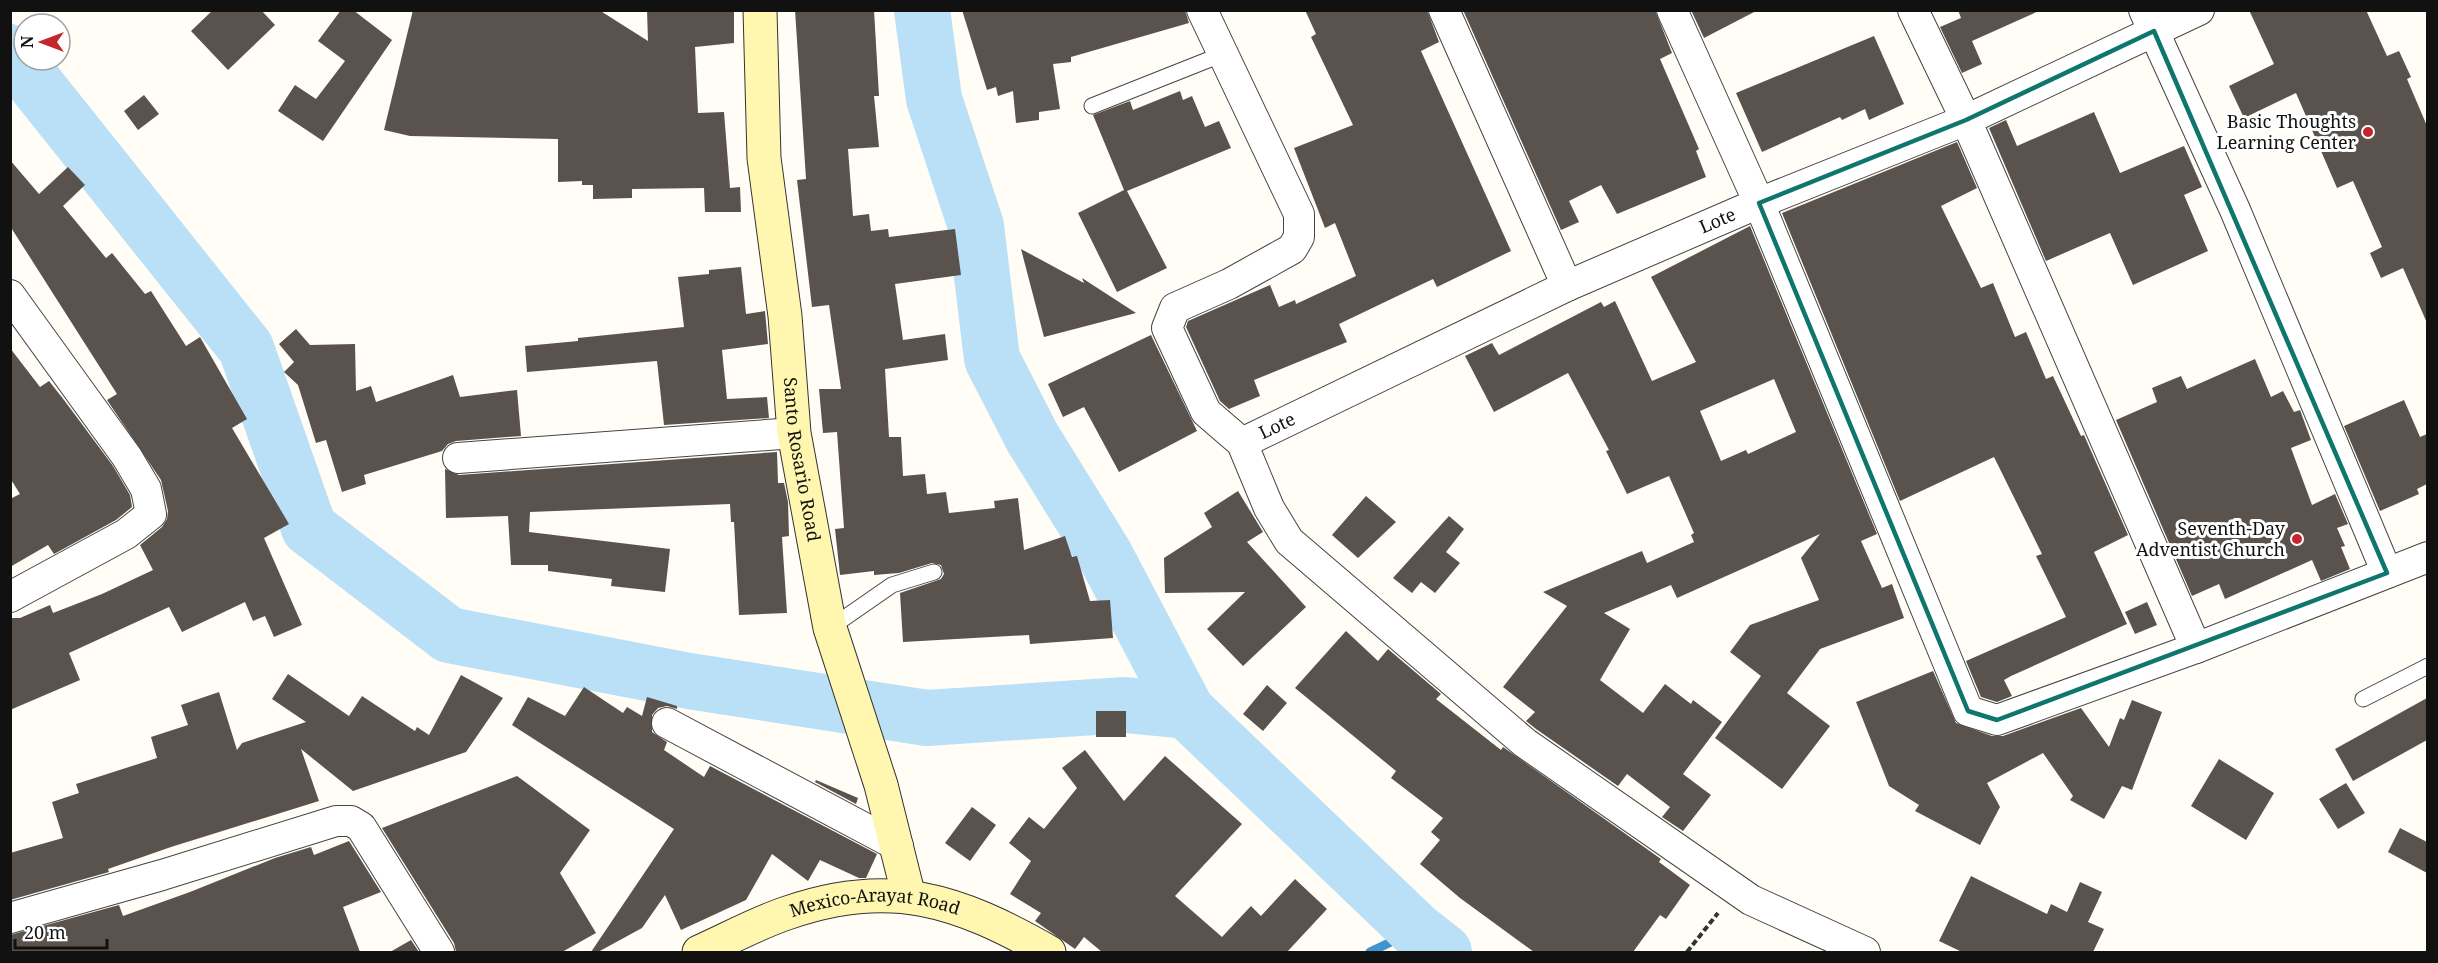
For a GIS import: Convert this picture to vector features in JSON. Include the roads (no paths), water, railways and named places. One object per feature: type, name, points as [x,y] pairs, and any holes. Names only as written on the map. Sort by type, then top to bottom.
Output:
[{"type":"street","name":"Santo Rosario Road","points":[[760,10],[764,158],[785,316],[794,433],[830,628],[881,785],[909,897]]},
{"type":"street","points":[[1202,10],[1299,214],[1299,237],[1292,249],[1229,284],[1175,308],[1167,328],[1206,411],[1242,443],[1269,508],[1289,541],[1325,575],[1526,743],[1751,900],[1798,924],[1865,952]]},
{"type":"street","points":[[1444,10],[1567,286]]},
{"type":"street","points":[[1672,10],[1759,203],[1968,711],[1997,720],[2196,648],[2427,556]]},
{"type":"street","points":[[1913,10],[1966,120],[2196,648]]},
{"type":"street","name":"Lote","points":[[1242,443],[1567,286],[1759,203],[1966,120],[2149,21],[2199,10]]},
{"type":"street","points":[[2149,21],[2235,210],[2387,573]]},
{"type":"street","points":[[10,295],[127,457],[146,489],[151,514],[126,534],[10,597]]},
{"type":"street","points":[[458,458],[794,433]]},
{"type":"street","points":[[667,723],[898,846]]},
{"type":"street","points":[[10,918],[162,875],[325,824],[351,821],[361,827],[439,952]]},
{"type":"street","name":"Mexico-Arayat Road","points":[[699,952],[787,913],[855,896],[909,897],[964,909],[1003,926],[1049,952]]},
{"type":"lane","points":[[1092,106],[1222,54]]},
{"type":"lane","points":[[830,628],[892,585],[934,572]]},
{"type":"lane","points":[[2364,699],[2427,666]]},
{"type":"waterway","points":[[922,10],[934,99],[976,226],[992,359],[1032,437],[1105,555],[1187,711],[1416,930],[1444,952]]},
{"type":"waterway","points":[[10,52],[246,348],[309,528],[449,635],[689,681],[927,718],[1125,705],[1187,711]]},
{"type":"waterway","points":[[1370,952],[1416,930]]},
{"type":"place","name":"Basic Thoughts Learning Center","points":[[2368,132]]},
{"type":"place","name":"Seventh-Day Adventist Church","points":[[2297,539]]}]
